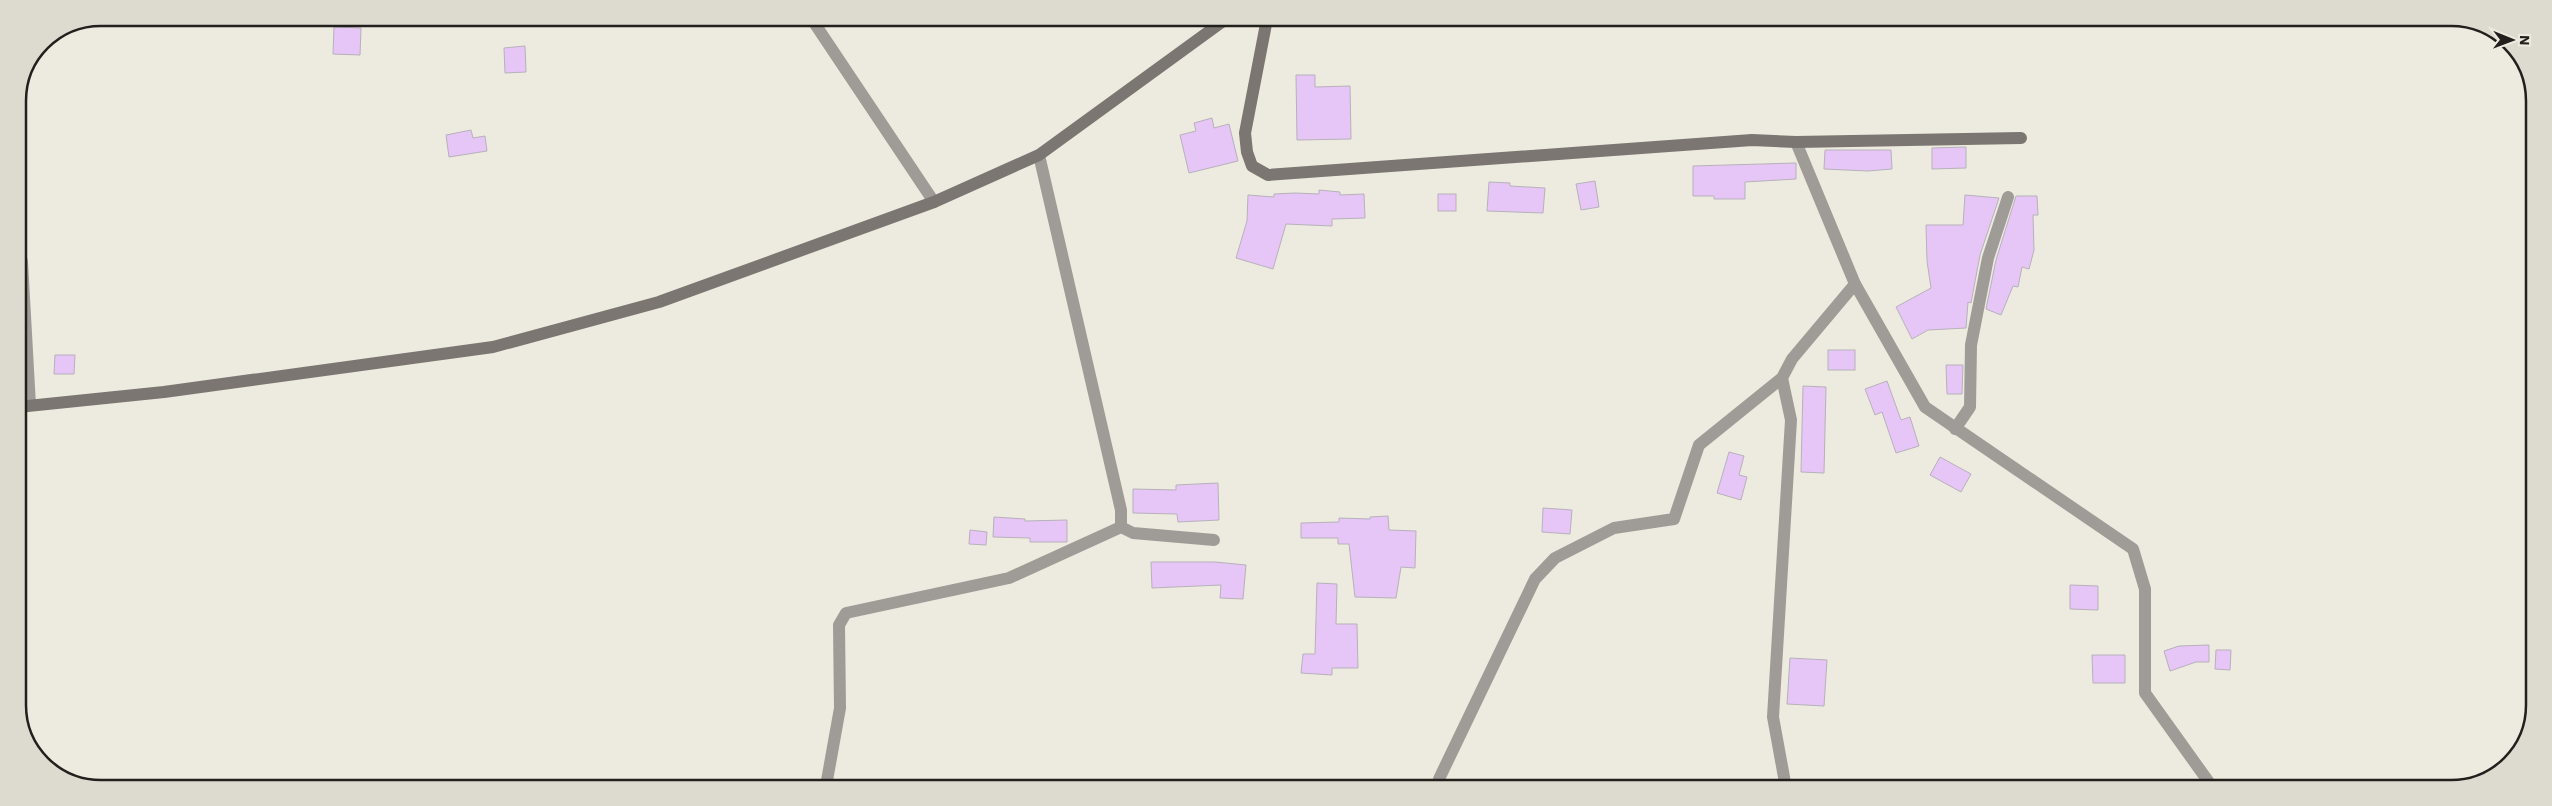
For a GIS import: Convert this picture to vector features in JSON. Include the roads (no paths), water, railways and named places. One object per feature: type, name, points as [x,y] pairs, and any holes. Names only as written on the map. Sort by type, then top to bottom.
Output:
[{"type":"main road","points":[[26,406],[164,392],[493,347],[658,302],[934,202],[1038,155],[1216,26]]},
{"type":"main road","points":[[1266,26],[1245,132],[1247,152],[1252,166],[1268,175],[1752,140],[1796,142],[2020,138]]},
{"type":"street","points":[[816,26],[934,202]]},
{"type":"street","points":[[1796,142],[1855,284],[1926,407],[1955,429],[2133,550],[2145,589],[2145,693],[2208,780]]},
{"type":"street","points":[[1038,155],[1121,510],[1121,527]]},
{"type":"street","points":[[1955,429],[1970,407],[1971,345],[1988,258],[2008,196]]},
{"type":"street","points":[[1439,780],[1535,579],[1554,558],[1614,528],[1674,519],[1699,445],[1782,378],[1792,359],[1855,284]]},
{"type":"street","points":[[1782,378],[1791,420],[1773,717],[1785,780]]},
{"type":"street","points":[[1121,527],[1133,534],[1214,540]]},
{"type":"street","points":[[827,780],[840,708],[839,625],[846,613],[1009,578],[1121,527]]}]
